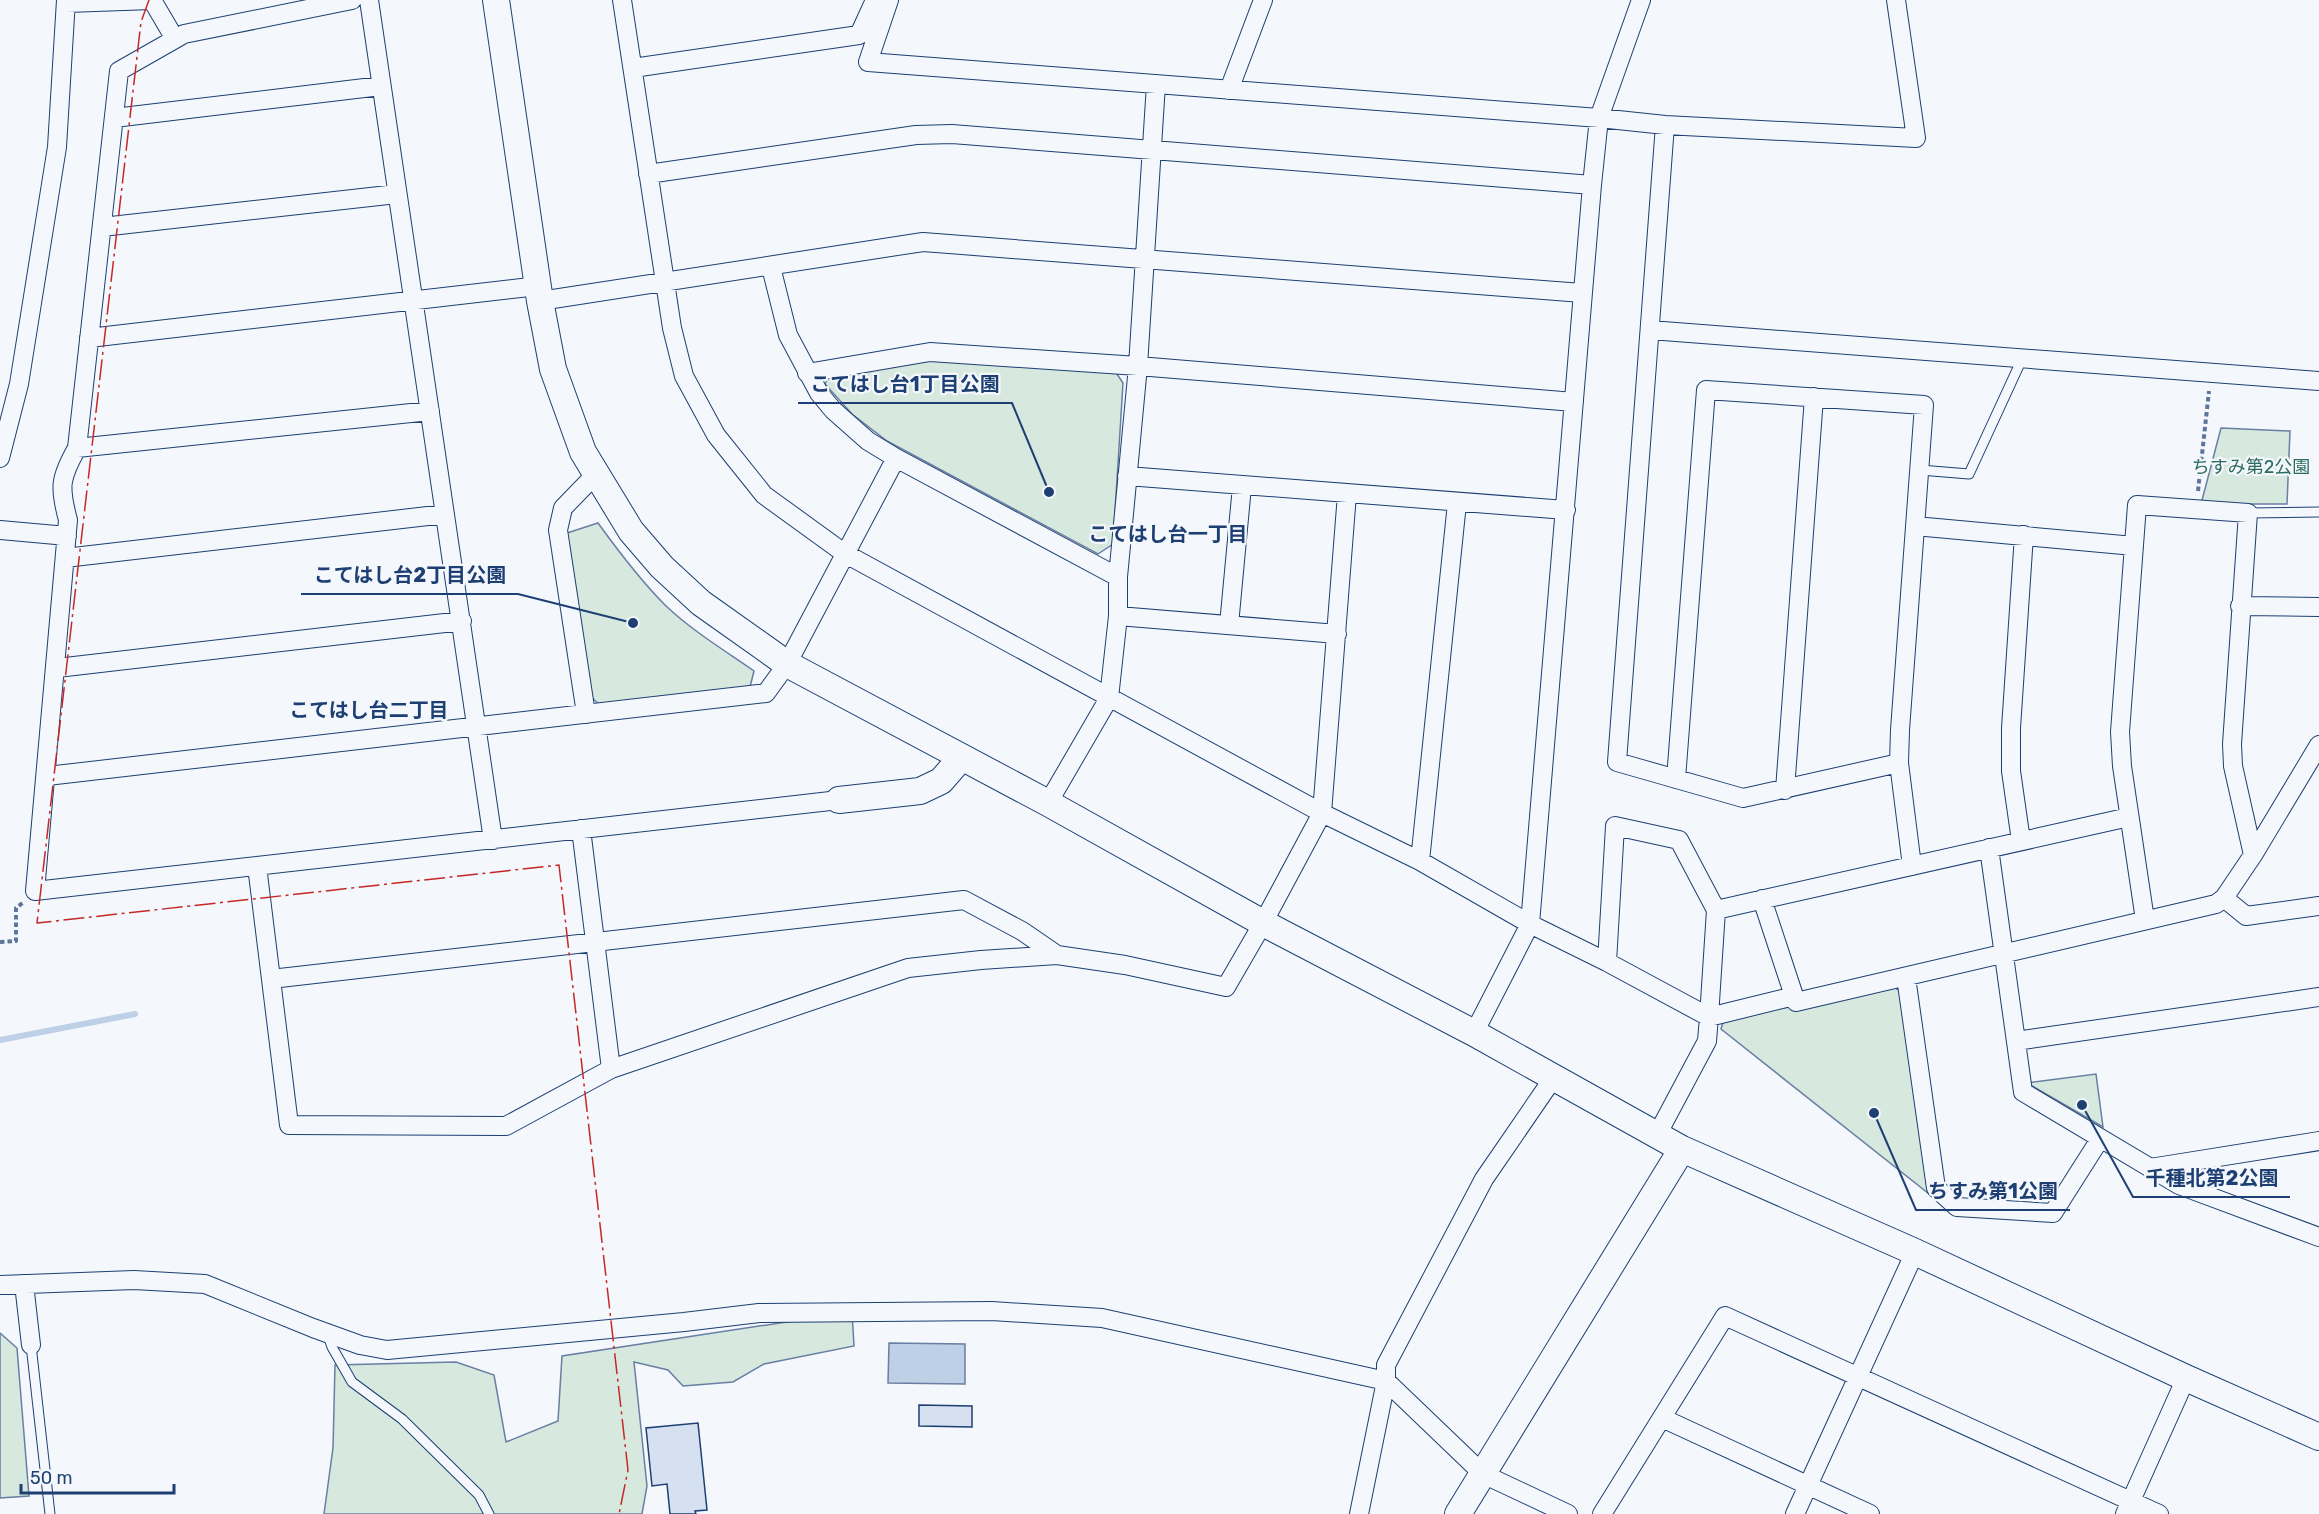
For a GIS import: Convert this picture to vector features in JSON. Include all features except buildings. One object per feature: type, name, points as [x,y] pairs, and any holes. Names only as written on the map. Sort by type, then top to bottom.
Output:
[{"type":"street","points":[[0,458],[19,384],[57,147],[66,1],[152,0],[175,39]]},
{"type":"street","points":[[352,0],[184,34],[119,71],[77,448],[64,470],[61,494],[68,520],[67,536],[36,891],[920,791],[941,781],[961,758]]},
{"type":"street","points":[[369,0],[493,840]]},
{"type":"street","points":[[496,0],[539,294],[553,369],[583,452],[631,531],[662,567],[700,603],[787,664],[1048,802],[1263,923],[1474,1033],[1682,1149],[1915,1252],[2319,1437]]},
{"type":"street","points":[[622,0],[672,328],[684,376],[716,435],[764,495],[844,553],[1322,813],[1420,861],[1530,924],[1709,1017],[1794,996]]},
{"type":"street","points":[[633,68],[859,35],[875,0]]},
{"type":"street","points":[[890,0],[868,62],[1665,125],[1916,138],[1896,0]]},
{"type":"street","points":[[1229,90],[1263,0]]},
{"type":"street","points":[[1474,1033],[1530,924],[1566,510],[1582,292],[1599,118],[1641,0]]},
{"type":"street","points":[[1048,802],[1109,698],[1118,616],[1118,577],[1138,366],[1156,84]]},
{"type":"street","points":[[114,118],[381,86]]},
{"type":"street","points":[[1665,125],[1617,762],[1743,798],[1899,763]]},
{"type":"street","points":[[648,174],[916,135],[952,134],[1592,185]]},
{"type":"street","points":[[102,227],[397,194]]},
{"type":"street","points":[[89,338],[413,301],[539,294],[665,282],[923,242],[1582,292]]},
{"type":"street","points":[[771,267],[788,335],[807,373],[833,411],[868,441],[896,458],[1118,577]]},
{"type":"street","points":[[1650,330],[2319,381]]},
{"type":"street","points":[[807,373],[930,352],[1138,366],[1574,402]]},
{"type":"street","points":[[1676,779],[1706,390],[1924,405],[1899,763],[1912,866]]},
{"type":"street","points":[[1785,790],[1814,397]]},
{"type":"street","points":[[77,448],[430,411]]},
{"type":"street","points":[[47,776],[766,693],[787,664],[896,458]]},
{"type":"street","points":[[586,714],[558,530],[563,508],[596,474]]},
{"type":"street","points":[[1127,476],[1566,510]]},
{"type":"street","points":[[1228,625],[1242,486]]},
{"type":"street","points":[[257,866],[289,1125],[506,1126],[611,1069],[908,968],[1057,955],[1125,965],[1226,987],[1322,813],[1347,494]]},
{"type":"street","points":[[1420,861],[1457,503]]},
{"type":"street","points":[[2145,921],[2122,766],[2120,732],[2137,506],[2248,513],[2232,744],[2234,766],[2253,855]]},
{"type":"street","points":[[65,558],[445,514]]},
{"type":"street","points":[[1915,526],[2134,546]]},
{"type":"street","points":[[0,530],[67,536]]},
{"type":"street","points":[[2021,841],[2011,771],[2011,729],[2024,535]]},
{"type":"street","points":[[2240,606],[2319,608]]},
{"type":"street","points":[[1118,616],[1337,634]]},
{"type":"street","points":[[57,668],[462,621]]},
{"type":"street","points":[[1762,899],[1796,1002],[2216,904],[2224,898],[2253,855],[2319,746]]},
{"type":"street","points":[[1716,910],[2129,817]]},
{"type":"street","points":[[1607,962],[1615,826],[1678,840],[1716,910],[1709,1017],[1707,1041],[1657,1135]]},
{"type":"street","points":[[581,830],[611,1069]]},
{"type":"street","points":[[1989,848],[2023,1092],[2179,1185],[2319,1237]]},
{"type":"street","points":[[2224,898],[2246,916],[2319,906]]},
{"type":"street","points":[[271,979],[964,900],[1022,931],[1057,955]]},
{"type":"street","points":[[1906,977],[1936,1188],[1957,1207],[2054,1213],[2100,1138]]},
{"type":"street","points":[[2016,1041],[2319,998]]},
{"type":"street","points":[[1359,1514],[1386,1381],[1386,1365],[1484,1179],[1554,1077]]},
{"type":"street","points":[[2150,1168],[2319,1141]]},
{"type":"street","points":[[1458,1514],[1682,1149]]},
{"type":"street","points":[[1795,1514],[1915,1252]]},
{"type":"street","points":[[0,1285],[134,1280],[205,1284],[360,1345],[387,1350],[759,1313],[992,1311],[1102,1318],[1386,1381],[1483,1474],[1568,1514]]},
{"type":"street","points":[[24,1284],[32,1346]]},
{"type":"street","points":[[1602,1514],[1725,1316],[1857,1376],[2128,1508],[2159,1514]]},
{"type":"street","points":[[2128,1508],[2186,1378]]},
{"type":"street","points":[[1662,1418],[1870,1514]]},
{"type":"lane","points":[[1920,470],[1969,474],[2022,359]]},
{"type":"lane","points":[[2248,513],[2319,512]]},
{"type":"lane","points":[[326,1332],[352,1382],[409,1427],[479,1496],[489,1514]]},
{"type":"lane","points":[[32,1346],[50,1514]]},
{"type":"path","points":[[2196,509],[2211,373]]},
{"type":"path","points":[[0,942],[16,941],[16,908],[36,891]]},
{"type":"green space","points":[[936,358],[1115,371],[1123,383],[1113,544],[1098,554],[887,441],[852,414],[825,384],[830,374]]},
{"type":"green space","name":"ちすみ第2公園","points":[[2221,428],[2290,431],[2287,504],[2201,504]]},
{"type":"green space","points":[[598,523],[630,566],[665,605],[697,631],[754,671],[750,687],[600,705],[590,696],[567,533]]},
{"type":"green space","points":[[1895,987],[1904,996],[1933,1197],[1721,1029],[1724,1019]]},
{"type":"green space","points":[[2096,1074],[2103,1127],[2027,1083]]},
{"type":"green space","points":[[852,1312],[854,1346],[764,1364],[733,1382],[683,1386],[668,1370],[634,1362],[647,1486],[642,1514],[324,1514],[333,1448],[335,1365],[456,1362],[494,1375],[506,1442],[558,1421],[562,1356]]},
{"type":"green space","points":[[0,1333],[17,1348],[29,1496],[0,1498]]},
{"type":"water","points":[[889,1343],[965,1344],[965,1384],[888,1383]]},
{"type":"waterway","points":[[0,1040],[135,1014]]},
{"type":"power","points":[[149,0],[141,22],[37,923],[559,865],[628,1470],[619,1514]]},
{"type":"place","name":"こてはし台1丁目公園","points":[[1049,492]]},
{"type":"place","name":"こてはし台2丁目公園","points":[[633,623]]},
{"type":"place","name":"千種北第2公園","points":[[2082,1105]]},
{"type":"place","name":"ちすみ第1公園","points":[[1874,1113]]},
{"type":"district","name":"こてはし台一丁目","points":[[1168,534]]},
{"type":"district","name":"こてはし台二丁目","points":[[369,710]]}]
